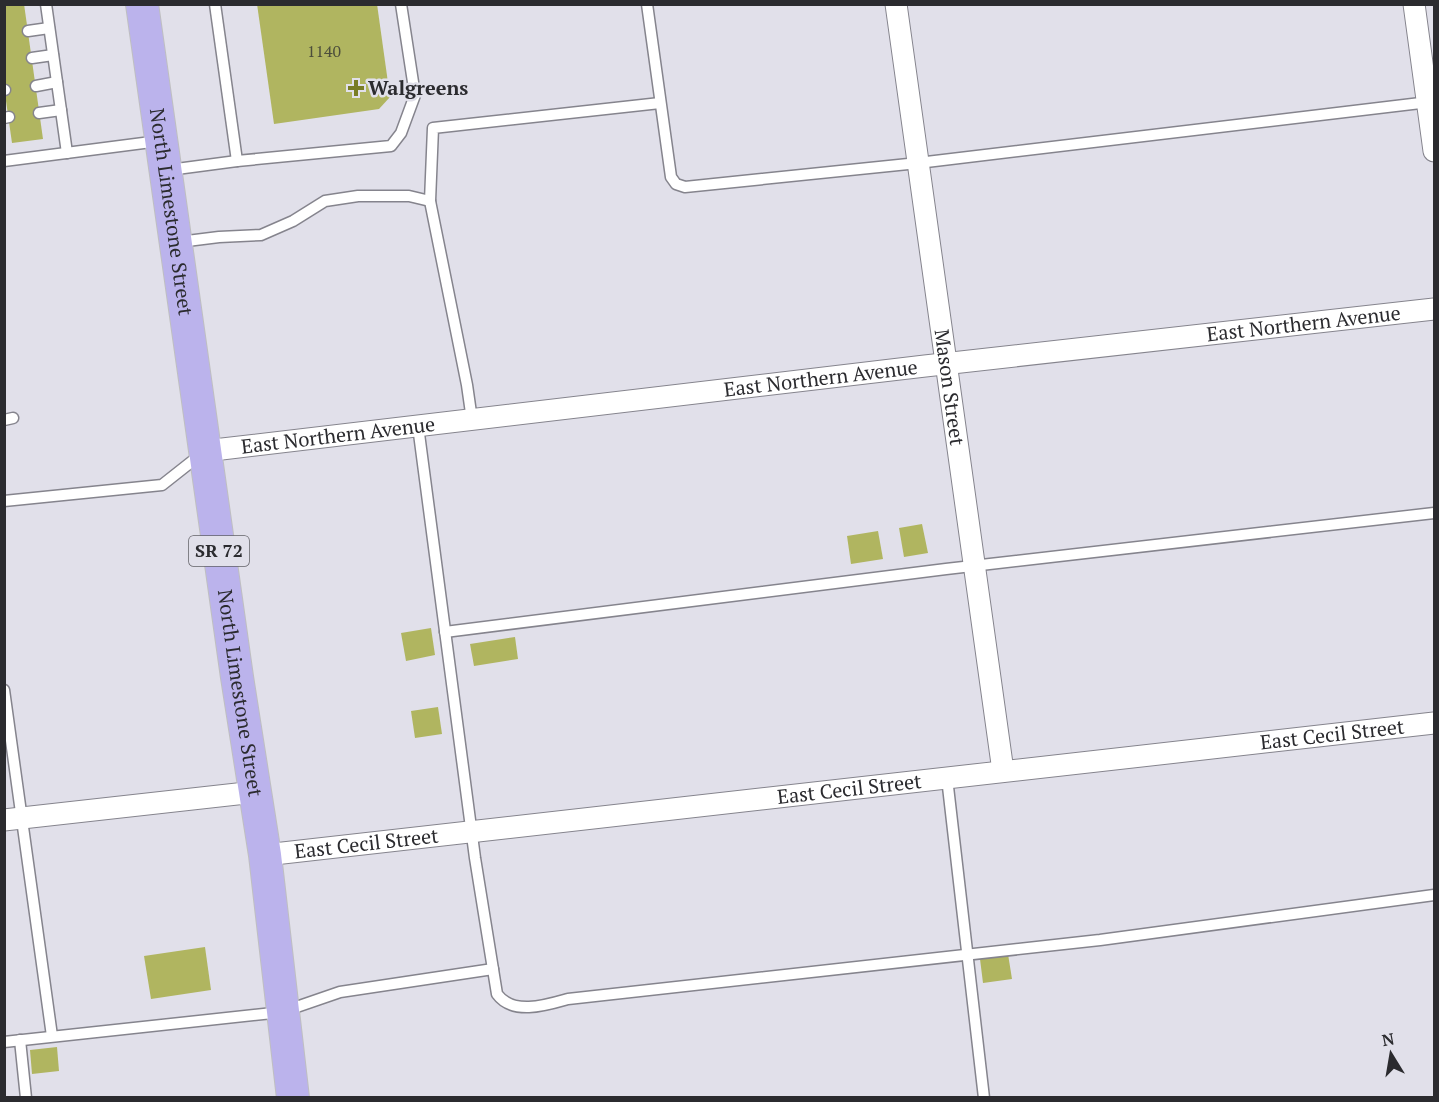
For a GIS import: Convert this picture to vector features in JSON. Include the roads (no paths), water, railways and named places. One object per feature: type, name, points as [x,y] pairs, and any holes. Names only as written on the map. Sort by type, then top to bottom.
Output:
[{"type":"main road","name":"North Limestone Street","points":[[142,4],[265,855],[293,1098]]},
{"type":"street","name":"Mason Street","points":[[896,4],[1003,771]]},
{"type":"street","points":[[1414,4],[1431,102],[1434,151]]},
{"type":"street","name":"East Northern Avenue","points":[[205,451],[946,363],[1434,309]]},
{"type":"street","name":"East Cecil Street","points":[[265,855],[1434,723]]},
{"type":"street","points":[[14,819],[255,792]]},
{"type":"lane","points":[[45,4],[67,153]]},
{"type":"lane","points":[[215,4],[237,161]]},
{"type":"lane","points":[[4,161],[67,153],[163,156],[194,168],[237,161],[391,147],[401,133],[415,95],[401,4]]},
{"type":"lane","points":[[647,4],[670,177],[676,184],[684,187],[918,163],[1431,102]]},
{"type":"lane","points":[[28,31],[49,28]]},
{"type":"lane","points":[[32,58],[53,55]]},
{"type":"lane","points":[[36,86],[57,82]]},
{"type":"lane","points":[[472,420],[430,201],[433,128],[660,103]]},
{"type":"lane","points":[[39,113],[61,110]]},
{"type":"lane","points":[[176,243],[219,237],[261,235],[293,220],[324,201],[358,196],[409,196],[430,201]]},
{"type":"lane","points":[[418,426],[472,832],[497,993],[502,1000],[517,1006],[539,1007],[568,999],[1100,940],[1434,895]]},
{"type":"lane","points":[[4,501],[162,485],[205,451]]},
{"type":"lane","points":[[445,632],[973,566],[1434,513]]},
{"type":"lane","points":[[4,690],[14,819],[52,1036]]},
{"type":"lane","points":[[947,778],[984,1098]]},
{"type":"lane","points":[[4,1042],[282,1011],[340,992],[493,969]]},
{"type":"lane","points":[[20,1040],[26,1098]]},
{"type":"place","name":"Walgreens","points":[[356,88]]}]
